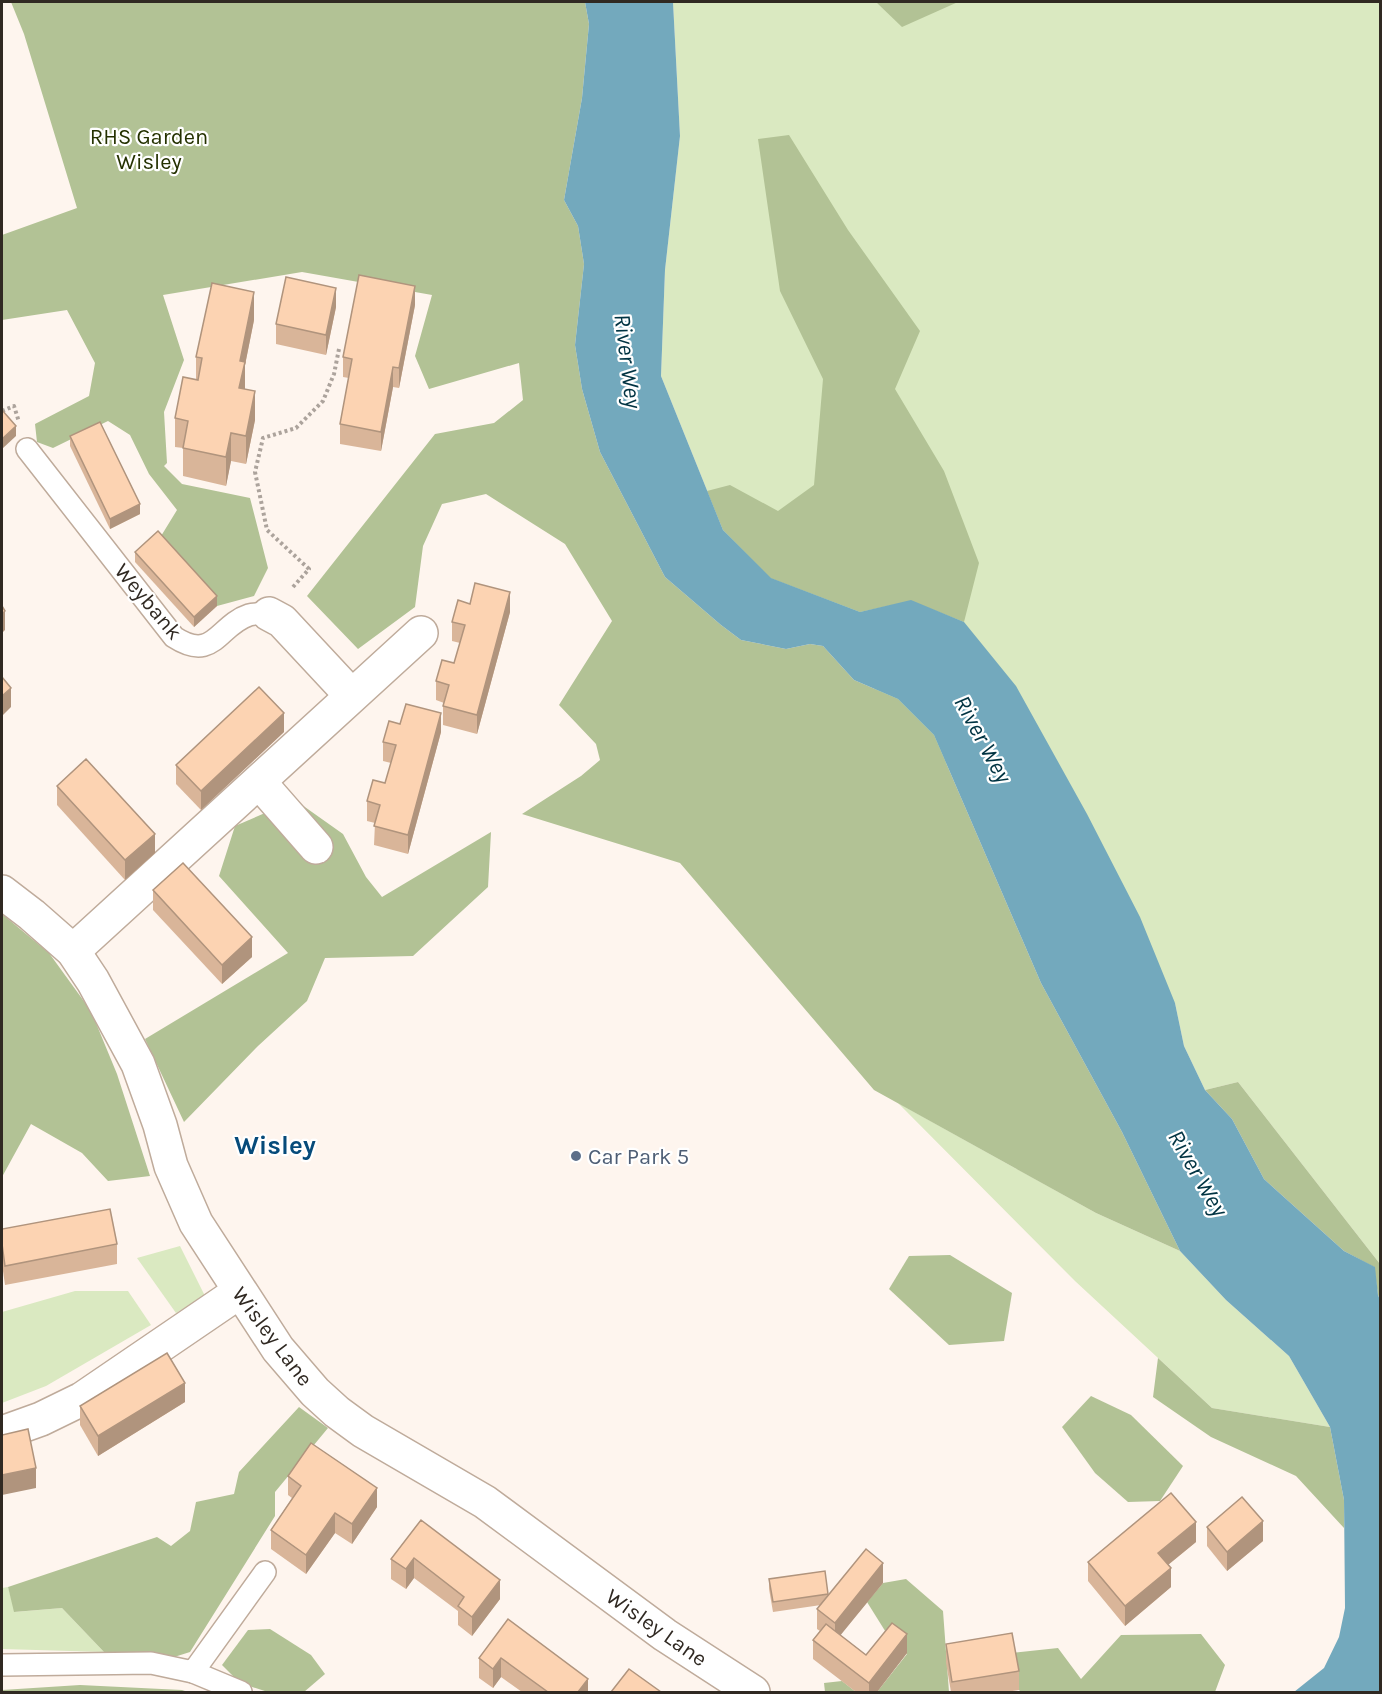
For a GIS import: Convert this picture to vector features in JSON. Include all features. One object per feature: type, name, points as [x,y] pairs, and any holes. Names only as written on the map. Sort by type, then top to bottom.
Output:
[{"type":"street","points":[[269,614],[282,621],[351,695]]},
{"type":"street","points":[[73,951],[421,633]]},
{"type":"street","points":[[259,782],[316,847]]},
{"type":"street","name":"Wisley Lane","points":[[2,892],[73,951],[93,981],[138,1064],[160,1125],[171,1166],[196,1223],[278,1349],[315,1392],[363,1431],[485,1502],[665,1635],[753,1692]]},
{"type":"street","points":[[2,1433],[40,1419],[82,1399],[239,1292]]},
{"type":"lane","name":"Weybank","points":[[27,449],[174,637],[193,646],[205,646],[216,641],[237,620],[252,614],[269,614]]},
{"type":"lane","points":[[193,1672],[266,1572]]},
{"type":"lane","points":[[2,1665],[151,1663],[193,1672],[241,1692]]},
{"type":"path","points":[[269,614],[309,569],[267,530],[255,472],[263,438],[296,428],[323,401],[334,374],[339,349]]},
{"type":"green space","name":"RHS Garden Wisley","points":[[11,2],[585,2],[589,24],[582,98],[564,200],[578,226],[584,264],[575,345],[582,389],[600,452],[665,577],[721,625],[741,640],[786,649],[810,644],[823,646],[854,680],[898,699],[934,735],[1041,983],[1122,1132],[1180,1251],[1096,1213],[874,1090],[680,863],[522,814],[581,776],[600,760],[596,744],[559,705],[612,621],[565,544],[486,494],[442,504],[423,546],[415,607],[358,649],[307,596],[435,434],[494,423],[523,400],[519,363],[429,389],[415,356],[432,295],[302,272],[163,295],[184,360],[164,412],[167,463],[164,466],[182,484],[250,498],[268,568],[254,596],[217,606],[158,541],[177,510],[149,474],[130,435],[108,421],[53,448],[37,442],[35,424],[89,396],[95,363],[67,310],[2,320],[2,235],[77,208],[24,34]]},
{"type":"green space","points":[[673,2],[1380,2],[1380,1264],[1238,1082],[1205,1090],[1184,1046],[1175,1003],[723,530],[661,376],[665,270],[680,136]]},
{"type":"green space","points":[[876,2],[958,2],[902,27]]},
{"type":"green space","points":[[789,135],[848,230],[920,331],[895,389],[944,471],[979,563],[964,622],[911,601],[860,612],[770,578],[723,530],[707,491],[730,485],[778,511],[814,485],[823,379],[780,291],[758,139]]},
{"type":"green space","points":[[295,800],[343,834],[366,877],[382,897],[491,832],[488,887],[413,956],[325,958],[307,1001],[258,1046],[184,1122],[145,1039],[288,953],[219,876],[235,826]]},
{"type":"green space","points":[[2,914],[49,953],[91,1011],[117,1074],[150,1176],[108,1181],[82,1153],[31,1124],[2,1177]]},
{"type":"green space","points":[[1238,1082],[1380,1264],[1380,1300],[1374,1267],[1344,1251],[1264,1179],[1232,1119],[1205,1090]]},
{"type":"green space","points":[[898,1103],[1096,1213],[1180,1251],[1226,1300],[1289,1356],[1330,1427],[1212,1408],[1075,1281]]},
{"type":"green space","points":[[180,1246],[205,1296],[176,1313],[137,1258]]},
{"type":"green space","points":[[950,1255],[1012,1293],[1004,1341],[949,1345],[889,1289],[909,1256]]},
{"type":"green space","points":[[75,1291],[128,1291],[151,1325],[46,1386],[2,1403],[2,1312]]},
{"type":"green space","points":[[1158,1358],[1212,1408],[1330,1427],[1344,1500],[1344,1528],[1296,1476],[1211,1437],[1153,1397]]},
{"type":"green space","points":[[1091,1396],[1131,1415],[1183,1466],[1160,1501],[1128,1502],[1095,1473],[1062,1427]]},
{"type":"green space","points":[[299,1407],[328,1428],[275,1492],[275,1516],[190,1652],[171,1658],[104,1652],[62,1608],[14,1612],[8,1587],[157,1537],[171,1546],[190,1531],[196,1502],[234,1494],[239,1472]]},
{"type":"green space","points":[[906,1579],[943,1611],[949,1692],[877,1692],[907,1654],[892,1642],[867,1602],[883,1583]]},
{"type":"green space","points":[[8,1587],[15,1612],[62,1608],[104,1652],[2,1649],[2,1588]]},
{"type":"green space","points":[[270,1629],[311,1655],[325,1674],[304,1692],[268,1692],[240,1683],[222,1665],[248,1630]]},
{"type":"green space","points":[[1201,1634],[1225,1665],[1215,1692],[1021,1692],[1019,1690],[1012,1653],[1058,1648],[1081,1679],[1121,1635]]},
{"type":"green space","points":[[842,1681],[856,1692],[825,1692],[824,1683]]},
{"type":"green space","points":[[80,1685],[188,1692],[2,1692],[2,1690]]},
{"type":"water","name":"River Wey","points":[[585,2],[673,2],[680,136],[665,270],[661,376],[723,530],[771,578],[860,612],[911,600],[964,622],[1016,686],[1087,814],[1140,917],[1175,1003],[1184,1046],[1205,1090],[1232,1119],[1264,1179],[1344,1251],[1375,1267],[1380,1300],[1380,1692],[1294,1692],[1324,1668],[1339,1637],[1345,1608],[1344,1500],[1330,1427],[1289,1356],[1226,1300],[1180,1251],[1122,1132],[1041,983],[934,735],[898,699],[854,680],[823,646],[810,644],[786,649],[741,640],[721,625],[665,577],[600,452],[582,389],[575,345],[584,264],[578,226],[564,200],[582,98],[589,24]]},
{"type":"building","points":[[359,275],[415,286],[399,368],[393,367],[381,432],[340,424],[352,359],[343,357]]},
{"type":"building","points":[[286,277],[336,288],[326,335],[276,324]]},
{"type":"building","points":[[212,283],[254,292],[240,361],[245,362],[239,388],[255,391],[246,436],[231,433],[226,457],[183,448],[188,421],[175,418],[183,377],[198,380],[202,358],[196,357]]},
{"type":"building","points":[[2,410],[16,426],[2,439]]},
{"type":"building","points":[[100,422],[140,504],[110,519],[70,436]]},
{"type":"building","points":[[158,531],[217,596],[194,617],[135,552]]},
{"type":"building","points":[[475,583],[510,592],[477,715],[443,706],[449,685],[436,681],[442,660],[454,663],[465,625],[452,622],[458,600],[470,604]]},
{"type":"building","points":[[2,677],[11,688],[2,696]]},
{"type":"building","points":[[259,687],[284,713],[201,791],[176,765]]},
{"type":"building","points":[[406,704],[441,713],[408,835],[374,826],[380,805],[367,801],[373,780],[385,783],[396,745],[383,742],[389,721],[400,724]]},
{"type":"building","points":[[86,759],[155,834],[125,860],[57,786]]},
{"type":"building","points":[[183,863],[252,937],[222,965],[153,890]]},
{"type":"building","points":[[110,1209],[117,1244],[5,1266],[2,1229]]},
{"type":"building","points":[[167,1353],[185,1383],[98,1436],[80,1406]]},
{"type":"building","points":[[28,1429],[36,1468],[2,1475],[2,1435]]},
{"type":"building","points":[[311,1443],[377,1488],[352,1524],[335,1513],[306,1555],[271,1530],[301,1486],[288,1476]]},
{"type":"building","points":[[1171,1493],[1196,1522],[1158,1553],[1171,1568],[1125,1606],[1088,1562]]},
{"type":"building","points":[[1242,1497],[1263,1521],[1227,1552],[1207,1527]]},
{"type":"building","points":[[421,1520],[500,1580],[472,1617],[458,1606],[464,1597],[414,1558],[406,1569],[391,1559]]},
{"type":"building","points":[[866,1549],[883,1563],[835,1623],[817,1609]]},
{"type":"building","points":[[825,1571],[828,1594],[773,1602],[769,1579]]},
{"type":"building","points":[[508,1619],[588,1679],[578,1692],[548,1692],[501,1658],[493,1669],[479,1658]]},
{"type":"building","points":[[892,1623],[907,1634],[869,1683],[813,1640],[826,1624],[866,1655]]},
{"type":"building","points":[[1012,1633],[1019,1671],[952,1682],[946,1644]]},
{"type":"building","points":[[629,1669],[661,1692],[611,1692]]},
{"type":"place","name":"Car Park 5","points":[[576,1156]]},
{"type":"district","name":"Wisley","points":[[275,1145]]}]
